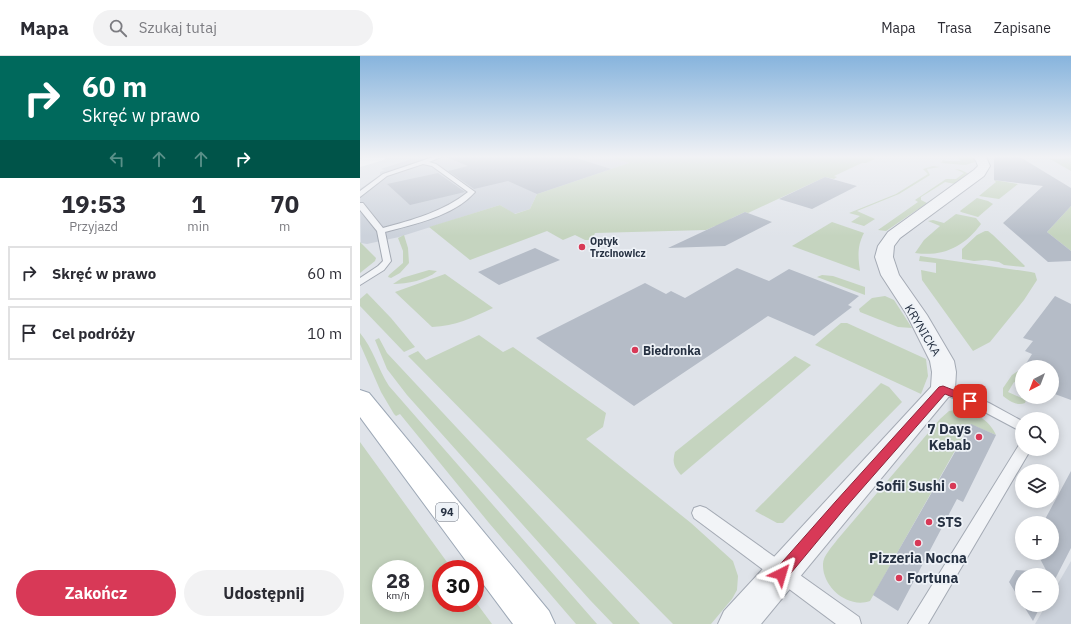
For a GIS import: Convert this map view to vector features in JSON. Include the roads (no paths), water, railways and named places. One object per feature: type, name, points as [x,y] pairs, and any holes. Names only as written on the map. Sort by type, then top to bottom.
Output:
[{"type":"main road","name":"94","points":[[360,399],[536,624]]},
{"type":"street","name":"KRYNICKA","points":[[943,389],[944,372],[942,361],[917,315],[890,275],[884,257],[884,250],[894,236],[965,184]]},
{"type":"street","points":[[737,624],[840,504],[943,389]]},
{"type":"lane","points":[[360,195],[372,184]]},
{"type":"lane","points":[[381,231],[435,213],[466,197],[472,192],[460,184]]},
{"type":"lane","points":[[360,204],[381,231],[388,261],[381,268],[361,280]]},
{"type":"lane","points":[[943,389],[984,406],[1015,423]]},
{"type":"lane","points":[[917,624],[1020,456]]},
{"type":"lane","points":[[700,513],[781,574],[852,624]]},
{"type":"place","name":"Optyk Trzcinowicz","points":[[582,247]]},
{"type":"place","name":"Biedronka","points":[[635,350]]},
{"type":"place","name":"7 Days Kebab","points":[[979,437]]},
{"type":"place","name":"Sofii Sushi","points":[[953,486]]},
{"type":"place","name":"STS","points":[[929,522]]},
{"type":"place","name":"Pizzeria Nocna","points":[[918,543]]},
{"type":"place","name":"Fortuna","points":[[899,578]]}]
